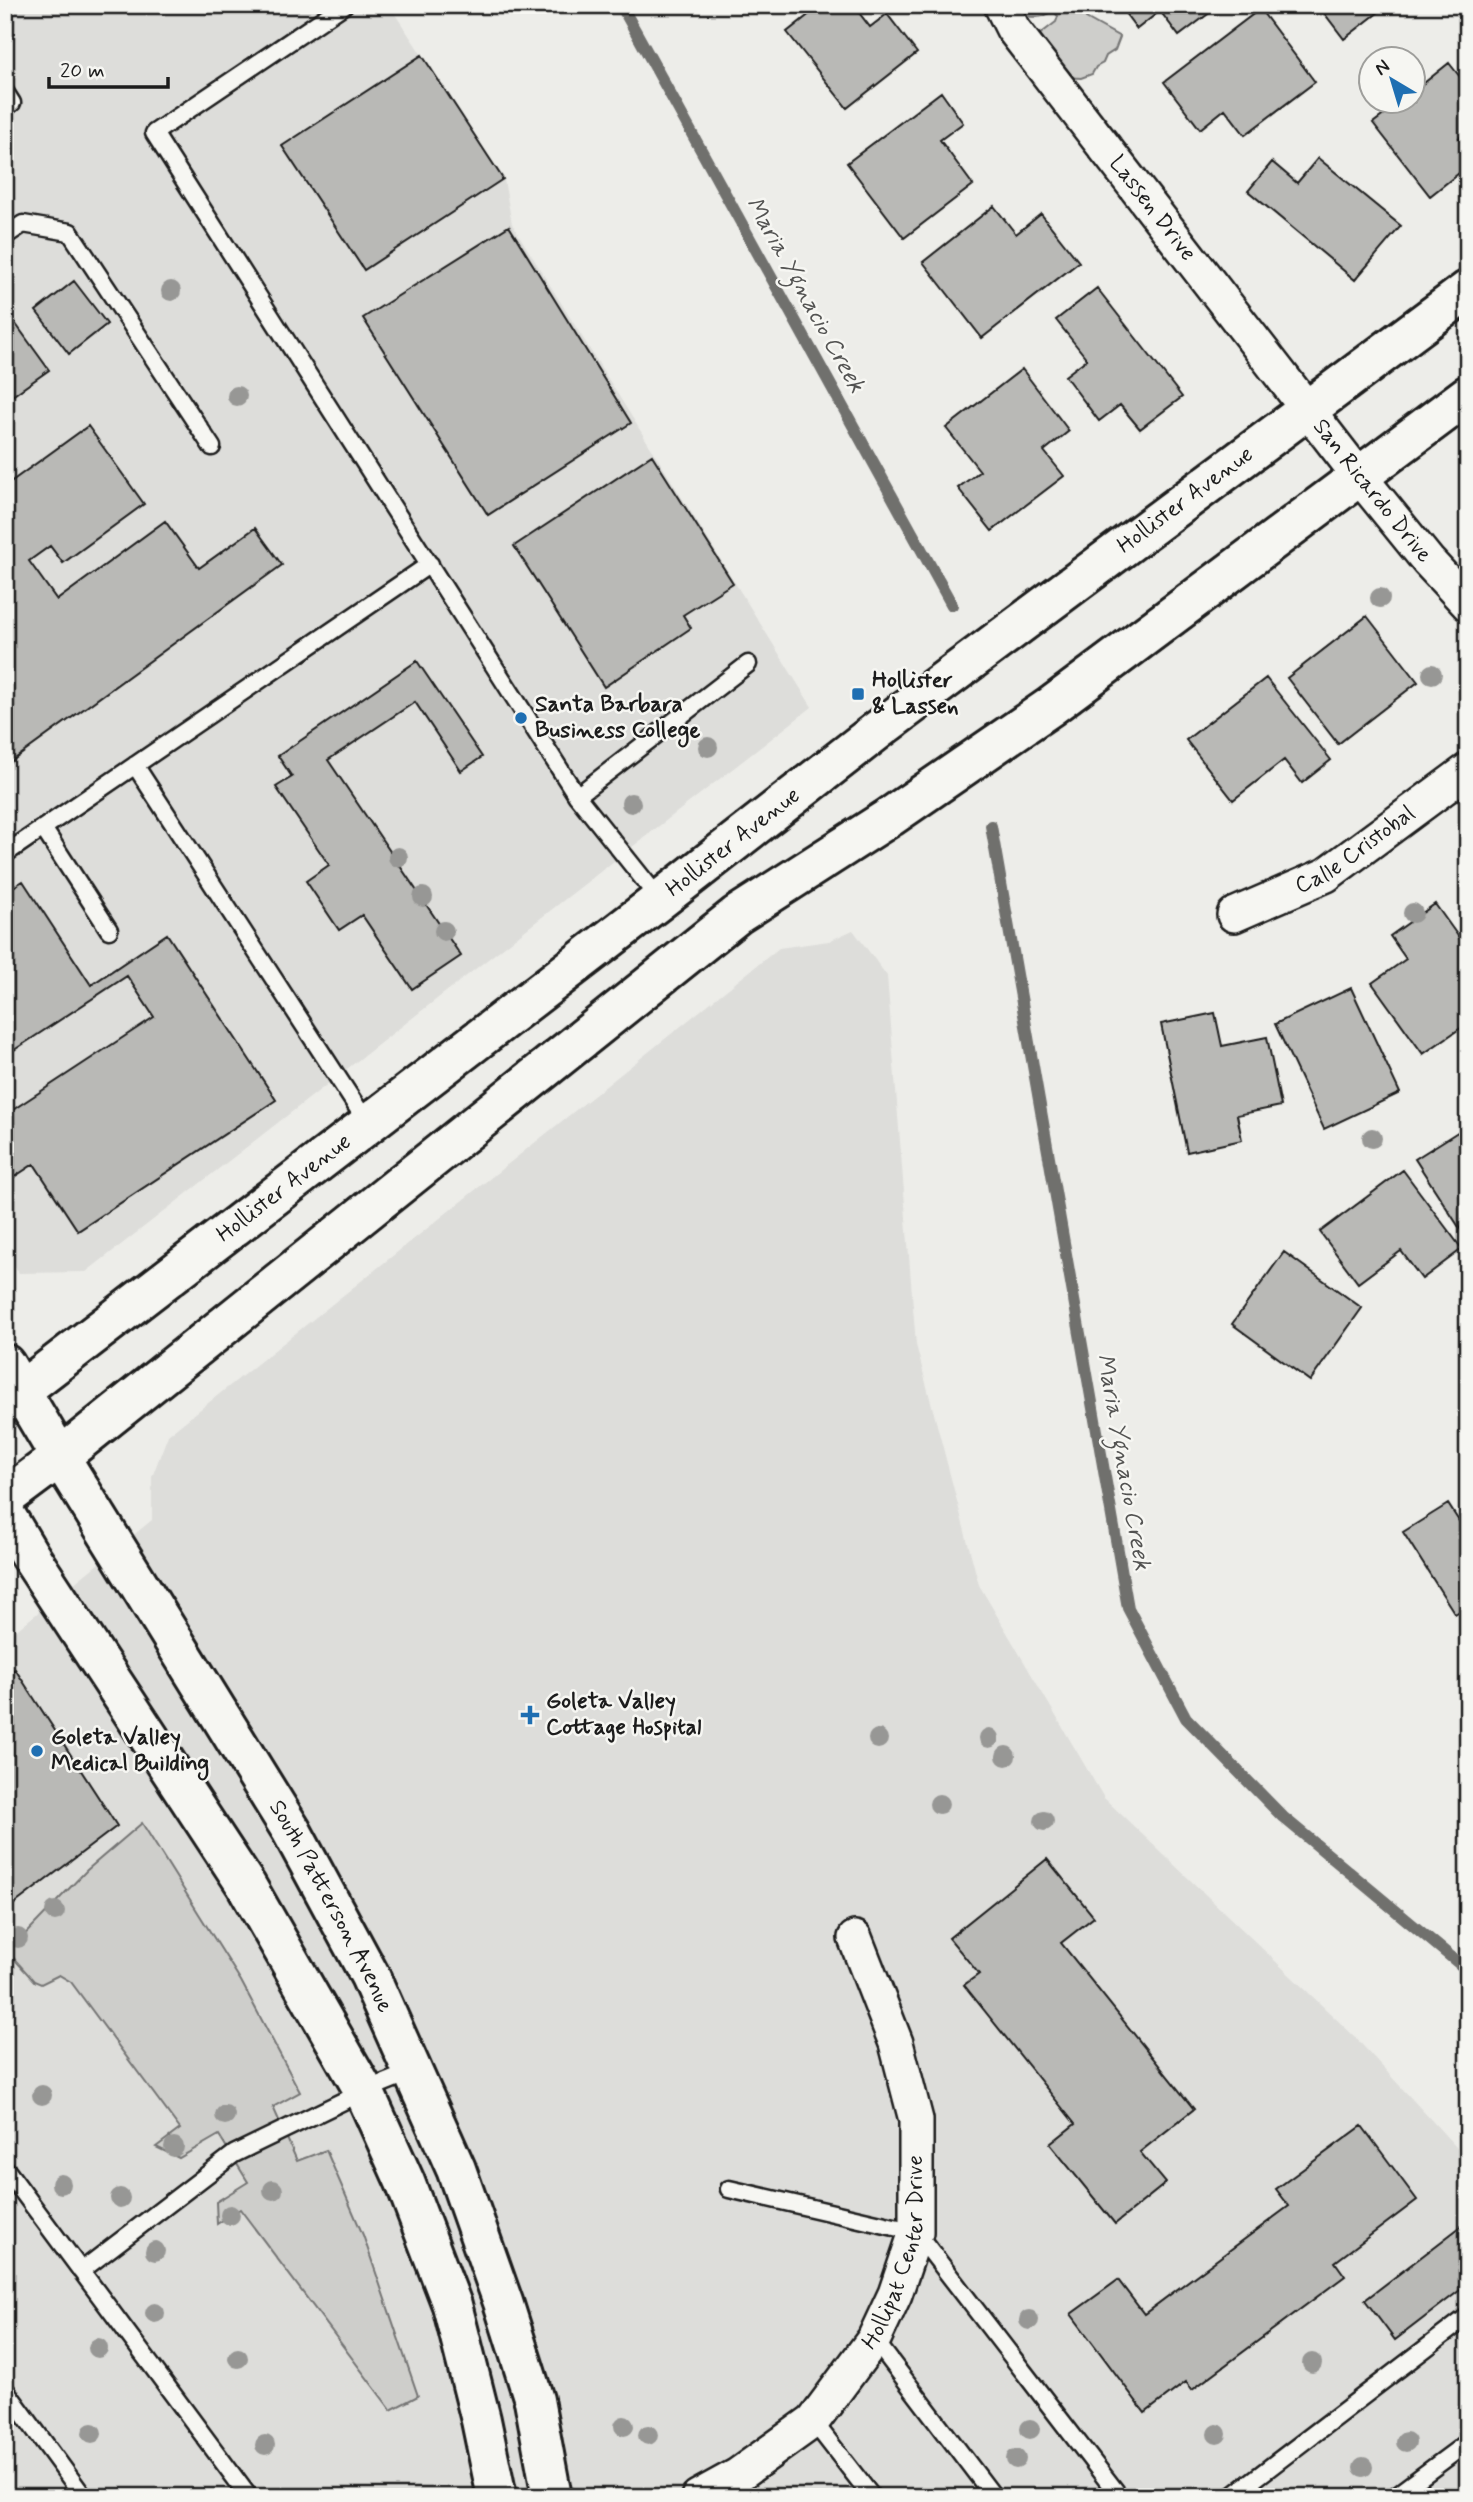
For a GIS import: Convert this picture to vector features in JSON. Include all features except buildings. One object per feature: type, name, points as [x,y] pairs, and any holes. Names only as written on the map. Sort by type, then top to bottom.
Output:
[{"type":"main road","name":"Hollister Avenue","points":[[10,1386],[369,1125],[878,730],[1468,290]]},
{"type":"main road","points":[[5,1498],[60,1457],[737,915],[890,817],[1050,707],[1468,395]]},
{"type":"main road","name":"South Patterson Avenue","points":[[10,1386],[60,1457],[291,1830],[370,1976],[456,2169],[534,2400],[552,2497]]},
{"type":"main road","points":[[5,1514],[37,1568],[246,1885],[364,2091],[405,2182],[452,2305],[481,2420],[496,2497]]},
{"type":"street","name":"Lassen Drive","points":[[1001,5],[1013,29],[1307,409]]},
{"type":"street","name":"San Ricardo Drive","points":[[1307,409],[1428,561],[1468,604]]},
{"type":"street","name":"Calle Cristobal","points":[[1234,915],[1326,874],[1468,770]]},
{"type":"street","name":"Hollipat Center Drive","points":[[698,2497],[738,2475],[813,2421],[874,2339],[895,2294],[916,2232],[916,2120],[896,2043],[855,1938]]},
{"type":"lane","points":[[344,5],[154,132],[577,796],[660,900]]},
{"type":"lane","points":[[5,92],[12,103],[5,107]]},
{"type":"lane","points":[[5,236],[23,224],[70,232],[212,447]]},
{"type":"lane","points":[[5,854],[430,564]]},
{"type":"lane","points":[[577,796],[748,664]]},
{"type":"lane","points":[[135,765],[369,1125]]},
{"type":"lane","points":[[43,828],[109,930]]},
{"type":"lane","points":[[81,2271],[234,2154],[364,2091],[414,2071]]},
{"type":"lane","points":[[5,2168],[249,2497]]},
{"type":"lane","points":[[729,2189],[916,2232],[1120,2497]]},
{"type":"lane","points":[[1231,2497],[1468,2316]]},
{"type":"lane","points":[[874,2339],[994,2497]]},
{"type":"lane","points":[[5,2389],[84,2497]]},
{"type":"lane","points":[[813,2421],[872,2497]]},
{"type":"lane","points":[[1394,2497],[1468,2442]]},
{"type":"shaded area","points":[[5,5],[389,5],[504,180],[512,224],[812,707],[86,1272],[19,1273],[5,1251]]},
{"type":"shaded area","points":[[1020,5],[1094,5],[1086,8],[1086,18],[1120,37],[1115,50],[1106,56],[1092,74],[1081,78],[1065,77],[1039,43],[1039,35],[1056,22],[1058,16],[1052,10],[1042,16],[1023,16]]},
{"type":"shaded area","name":"Goleta Valley Cottage Hospital","points":[[853,930],[887,976],[916,1345],[979,1585],[1104,1798],[1354,2036],[1468,2160],[1468,2497],[5,2497],[5,1630],[14,1632],[152,1520],[152,1477],[168,1435],[779,948],[829,941]]},
{"type":"shaded area","points":[[142,1823],[241,1981],[300,2092],[273,2107],[297,2161],[326,2150],[363,2235],[418,2396],[391,2410],[240,2209],[217,2224],[216,2202],[248,2182],[219,2135],[179,2158],[156,2147],[180,2129],[71,1982],[59,1975],[41,1984],[34,1981],[8,1952],[87,1870]]},
{"type":"waterway","name":"Maria Ygnacio Creek","points":[[621,5],[952,605]]},
{"type":"waterway","name":"Maria Ygnacio Creek","points":[[991,826],[1128,1608],[1186,1718],[1283,1817],[1468,1971]]},
{"type":"place","name":"Hollister & Lassen","points":[[858,694]]},
{"type":"place","name":"Santa Barbara Business College","points":[[521,718]]},
{"type":"place","name":"Goleta Valley Cottage Hospital","points":[[530,1715]]},
{"type":"place","name":"Goleta Valley Medical Building","points":[[37,1751]]}]
